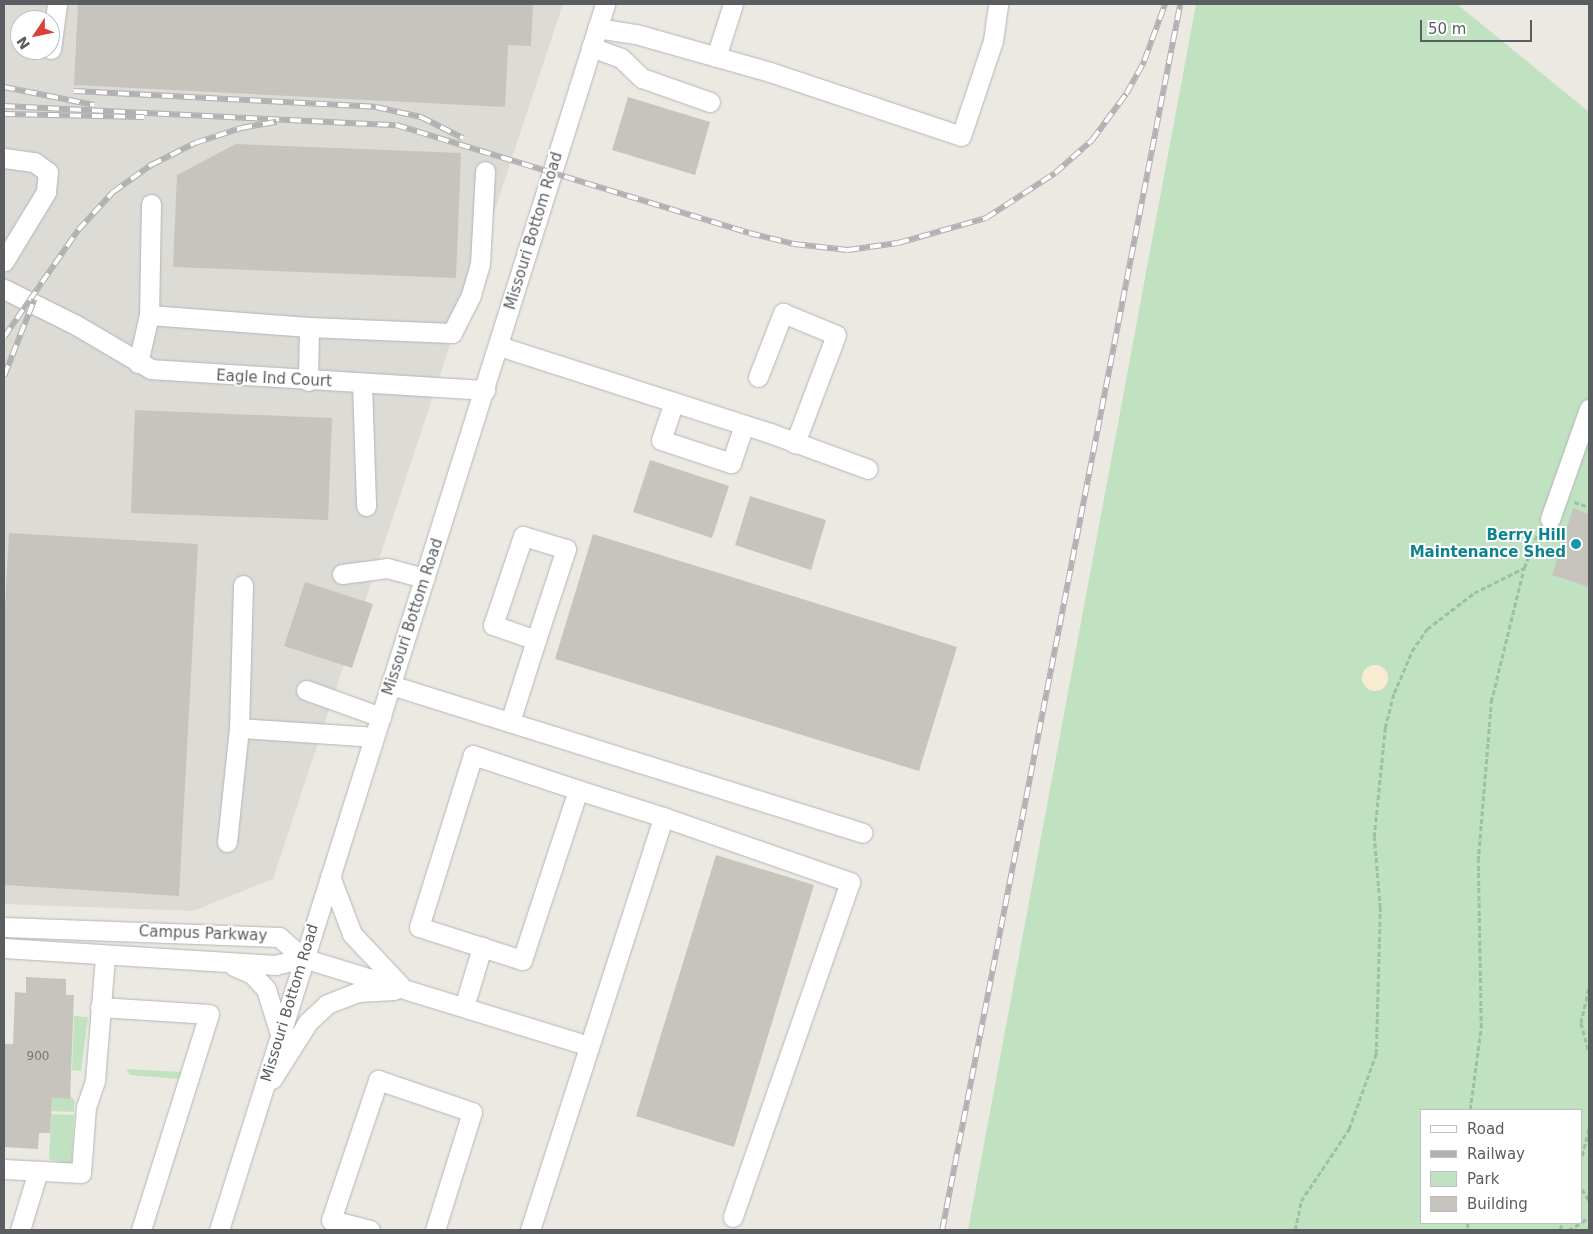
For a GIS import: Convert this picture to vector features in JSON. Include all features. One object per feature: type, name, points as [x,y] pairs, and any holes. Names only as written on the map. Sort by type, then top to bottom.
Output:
[{"type":"street","name":"Missouri Bottom Road","points":[[219,1230],[279,1032],[485,390],[605,4]]},
{"type":"street","points":[[716,57],[733,4]]},
{"type":"street","points":[[597,28],[636,34],[716,57],[961,136],[993,41],[998,4]]},
{"type":"street","points":[[591,47],[621,58],[642,78],[710,102]]},
{"type":"street","points":[[4,158],[34,162],[48,172],[46,192],[31,223],[4,258]]},
{"type":"street","points":[[149,316],[309,327],[452,333],[480,264],[485,171]]},
{"type":"street","points":[[138,363],[149,316],[151,204]]},
{"type":"street","name":"Eagle Ind Court","points":[[4,289],[76,325],[138,363],[174,373],[485,390]]},
{"type":"street","points":[[758,377],[783,314],[836,335],[795,443]]},
{"type":"street","points":[[308,380],[309,327]]},
{"type":"street","points":[[498,346],[744,425],[868,469]]},
{"type":"street","points":[[362,383],[366,506]]},
{"type":"street","points":[[674,402],[661,440],[731,463],[744,425]]},
{"type":"street","points":[[1550,519],[1589,408]]},
{"type":"street","points":[[510,722],[566,549],[523,536],[493,625],[536,640]]},
{"type":"street","points":[[342,574],[387,568],[425,578]]},
{"type":"street","points":[[227,842],[239,728],[243,585]]},
{"type":"street","points":[[391,685],[862,834]]},
{"type":"street","points":[[306,690],[381,717]]},
{"type":"street","points":[[239,728],[374,737]]},
{"type":"street","points":[[578,790],[522,960],[418,927],[473,756],[663,817],[850,882],[733,1216]]},
{"type":"street","points":[[530,1230],[586,1045],[663,817]]},
{"type":"street","points":[[330,876],[352,934],[373,960],[405,989]]},
{"type":"street","name":"Campus Parkway","points":[[4,926],[279,937],[303,958]]},
{"type":"street","points":[[464,1007],[482,947]]},
{"type":"street","name":"Campus Parkway","points":[[4,948],[105,956],[275,965],[303,958]]},
{"type":"street","points":[[4,1169],[81,1173],[86,1108],[95,1081],[105,956]]},
{"type":"street","points":[[303,958],[586,1045]]},
{"type":"street","points":[[223,962],[252,974],[266,989],[279,1032]]},
{"type":"street","points":[[260,1098],[308,1022],[328,1004],[358,992],[405,989]]},
{"type":"street","points":[[100,1007],[209,1014],[141,1230]]},
{"type":"street","points":[[370,1230],[331,1220],[378,1080],[472,1112],[436,1230]]},
{"type":"street","points":[[20,1230],[38,1171]]},
{"type":"path","points":[[1295,1230],[1301,1201],[1349,1130],[1376,1054],[1380,908],[1374,837],[1391,701],[1412,651],[1426,628],[1474,593],[1524,568],[1491,702],[1478,861],[1481,1028],[1470,1109]]},
{"type":"path","points":[[1589,989],[1581,1024],[1589,1051]]},
{"type":"path","points":[[1583,1152],[1589,1127]]},
{"type":"path","points":[[1568,1230],[1580,1224]]},
{"type":"shaded area","points":[[4,4],[563,4],[273,879],[193,911],[4,904]]},
{"type":"green space","points":[[1196,4],[1457,4],[1589,112],[1589,1230],[968,1230]]},
{"type":"green space","points":[[74,1016],[88,1017],[81,1071],[72,1070]]},
{"type":"green space","points":[[126,1069],[184,1072],[180,1079],[130,1075]]},
{"type":"green space","points":[[70,1095],[75,1101],[74,1112],[51,1111],[52,1098],[70,1099]]},
{"type":"green space","points":[[51,1114],[74,1115],[72,1162],[68,1164],[49,1159]]},
{"type":"sand","points":[[1375,665],[1384,669],[1388,678],[1384,687],[1375,691],[1366,687],[1362,678],[1366,669]]},
{"type":"building","points":[[78,4],[533,4],[531,46],[508,45],[505,107],[74,85]]},
{"type":"building","points":[[628,97],[710,122],[695,175],[612,150]]},
{"type":"building","points":[[236,144],[461,153],[456,278],[173,267],[177,175]]},
{"type":"building","points":[[135,410],[332,418],[328,520],[131,513]]},
{"type":"building","points":[[650,460],[729,486],[712,538],[633,512]]},
{"type":"building","points":[[750,496],[826,520],[811,570],[735,545]]},
{"type":"building","name":"Berry Hill Maintenance Shed","points":[[1573,508],[1589,514],[1589,587],[1552,575]]},
{"type":"building","points":[[9,533],[198,544],[179,896],[4,885],[4,625]]},
{"type":"building","points":[[593,534],[957,647],[919,771],[555,659]]},
{"type":"building","points":[[305,582],[373,604],[352,668],[284,646]]},
{"type":"building","points":[[716,855],[814,885],[734,1147],[636,1116]]},
{"type":"building","points":[[26,977],[66,979],[66,995],[74,995],[70,1099],[52,1098],[50,1133],[39,1133],[38,1149],[4,1147],[4,1044],[13,1044],[15,992],[26,993]]},
{"type":"railway","points":[[4,106],[396,125],[749,233],[794,244],[848,250],[898,243],[986,218],[1055,173],[1092,140],[1126,94],[1144,61],[1165,4]]},
{"type":"railway","points":[[942,1230],[1180,4]]},
{"type":"railway","points":[[4,87],[94,105]]},
{"type":"railway","points":[[74,91],[376,107],[421,117],[463,138]]},
{"type":"railway","points":[[4,114],[144,117]]},
{"type":"railway","points":[[4,337],[78,230],[113,192],[151,165],[195,143],[241,128],[276,122]]},
{"type":"railway","points":[[4,376],[34,300]]},
{"type":"place","name":"Berry Hill Maintenance Shed","points":[[1576,544]]}]
